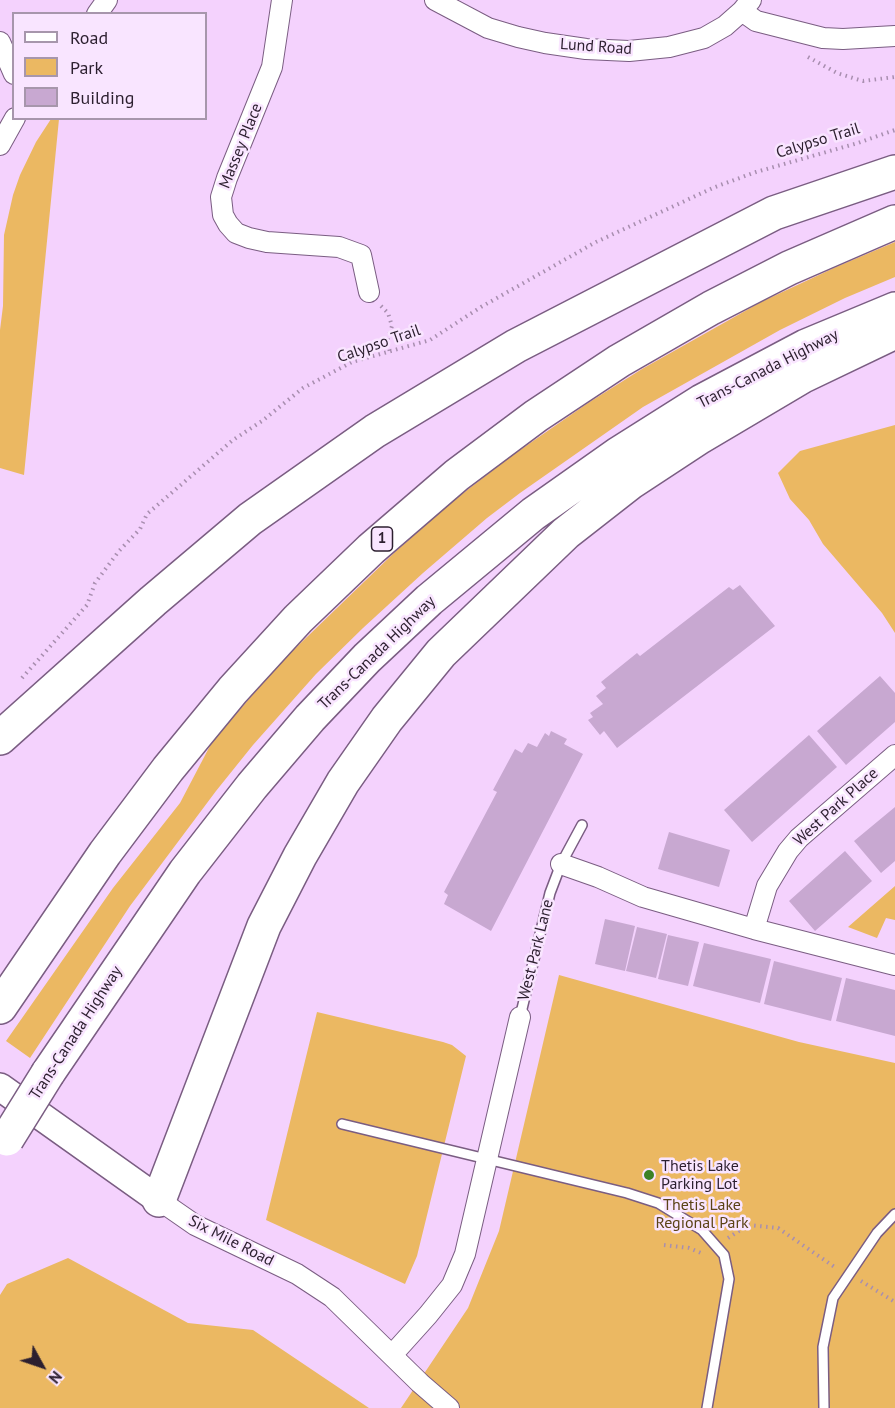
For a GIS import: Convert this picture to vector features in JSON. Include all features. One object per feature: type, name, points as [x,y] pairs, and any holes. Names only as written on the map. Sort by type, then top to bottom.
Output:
[{"type":"highway","points":[[0,738],[153,601],[250,519],[375,431],[516,346],[774,213],[895,172]]},
{"type":"highway","name":"1","points":[[0,1007],[105,853],[168,769],[233,690],[291,626],[371,549],[466,469],[536,416],[619,361],[711,308],[789,268],[895,222]]},
{"type":"highway","name":"Trans-Canada Highway","points":[[4,1145],[48,1073],[184,872],[252,786],[310,718],[367,658],[429,600],[533,514],[637,442],[702,401],[806,346],[895,309]]},
{"type":"highway","points":[[159,1200],[264,926],[300,856],[343,782],[387,719],[441,653],[566,533],[630,483],[700,437],[803,376],[895,332]]},
{"type":"main road","name":"Six Mile Road","points":[[0,1087],[159,1200]]},
{"type":"street","name":"Massey Place","points":[[282,0],[272,67],[227,178],[221,197],[223,215],[236,233],[249,238],[267,242],[339,247],[361,255],[369,292]]},
{"type":"street","name":"Lund Road","points":[[435,0],[488,28],[518,37],[586,49],[629,51],[669,47],[704,38],[725,26],[747,6]]},
{"type":"street","points":[[747,6],[756,21],[823,38],[895,36]]},
{"type":"street","points":[[0,42],[12,69]]},
{"type":"street","points":[[0,145],[14,120]]},
{"type":"street","name":"West Park Place","points":[[754,928],[767,886],[788,851],[799,838],[895,755]]},
{"type":"street","points":[[561,864],[643,897],[895,964]]},
{"type":"street","name":"West Park Lane","points":[[392,1355],[428,1316],[452,1285],[465,1254],[520,1017]]},
{"type":"street","name":"Six Mile Road","points":[[159,1200],[195,1225],[297,1274],[332,1297],[420,1383],[449,1408]]},
{"type":"lane","name":"West Park Lane","points":[[520,1017],[550,893],[561,864],[582,825]]},
{"type":"lane","points":[[342,1124],[627,1193],[658,1203],[702,1230],[724,1256],[729,1279],[707,1408]]},
{"type":"lane","points":[[824,1408],[823,1347],[833,1298],[877,1233],[895,1214]]},
{"type":"path","points":[[794,32],[795,43],[799,51],[837,73],[863,81],[895,78]]},
{"type":"path","name":"Calypso Trail","points":[[17,684],[87,605],[94,583],[140,529],[147,514],[233,440],[262,421],[303,388],[352,362],[430,340],[481,307],[596,242],[715,187],[756,172],[895,130]]},
{"type":"path","points":[[369,292],[391,320],[392,326],[387,341],[390,352]]},
{"type":"path","points":[[664,1245],[690,1248],[704,1253],[748,1225],[778,1228],[840,1271],[848,1273],[895,1302]]},
{"type":"green space","points":[[50,120],[59,120],[24,475],[0,468],[0,330],[3,306],[4,235],[13,195],[36,142]]},
{"type":"green space","points":[[895,242],[895,277],[845,298],[780,330],[643,407],[520,493],[423,573],[316,674],[253,745],[130,906],[30,1058],[6,1041],[113,888],[180,803],[212,742],[279,664],[395,552],[453,501],[510,457],[642,369],[761,302]]},
{"type":"green space","points":[[895,425],[895,633],[882,613],[823,544],[809,520],[790,499],[778,473],[800,451]]},
{"type":"green space","points":[[895,886],[895,920],[886,918],[877,938],[848,927]]},
{"type":"green space","name":"Thetis Lake Regional Park","points":[[559,975],[799,1042],[895,1063],[895,1408],[401,1408],[468,1308],[499,1231]]},
{"type":"green space","points":[[317,1012],[443,1042],[452,1045],[466,1056],[417,1256],[405,1284],[266,1220]]},
{"type":"green space","points":[[68,1258],[188,1323],[253,1330],[369,1408],[0,1408],[0,1295],[7,1284]]},
{"type":"building","points":[[740,585],[775,626],[617,748],[604,731],[600,735],[588,720],[593,717],[590,713],[603,704],[596,696],[606,688],[601,682],[637,653],[640,656],[729,587],[733,590]]},
{"type":"building","points":[[880,676],[895,693],[895,722],[846,765],[817,731]]},
{"type":"building","points":[[551,731],[567,739],[564,744],[583,754],[491,931],[444,904],[448,895],[444,892],[497,792],[493,790],[515,749],[522,753],[528,743],[537,747],[545,733],[549,736]]},
{"type":"building","points":[[809,735],[837,767],[752,842],[724,810]]},
{"type":"building","points":[[895,807],[895,861],[881,873],[854,841]]},
{"type":"building","points":[[669,832],[730,850],[719,887],[658,869]]},
{"type":"building","points":[[845,851],[872,881],[815,931],[789,901]]},
{"type":"building","points":[[605,919],[635,926],[625,971],[595,964]]},
{"type":"building","points":[[637,927],[667,934],[656,978],[626,971]]},
{"type":"building","points":[[668,935],[699,942],[688,986],[658,979]]},
{"type":"building","points":[[704,943],[771,959],[760,1003],[693,986]]},
{"type":"building","points":[[774,961],[842,978],[831,1021],[764,1004]]},
{"type":"building","points":[[846,978],[895,990],[895,1036],[836,1021]]},
{"type":"place","name":"Thetis Lake Parking Lot","points":[[649,1175]]}]
